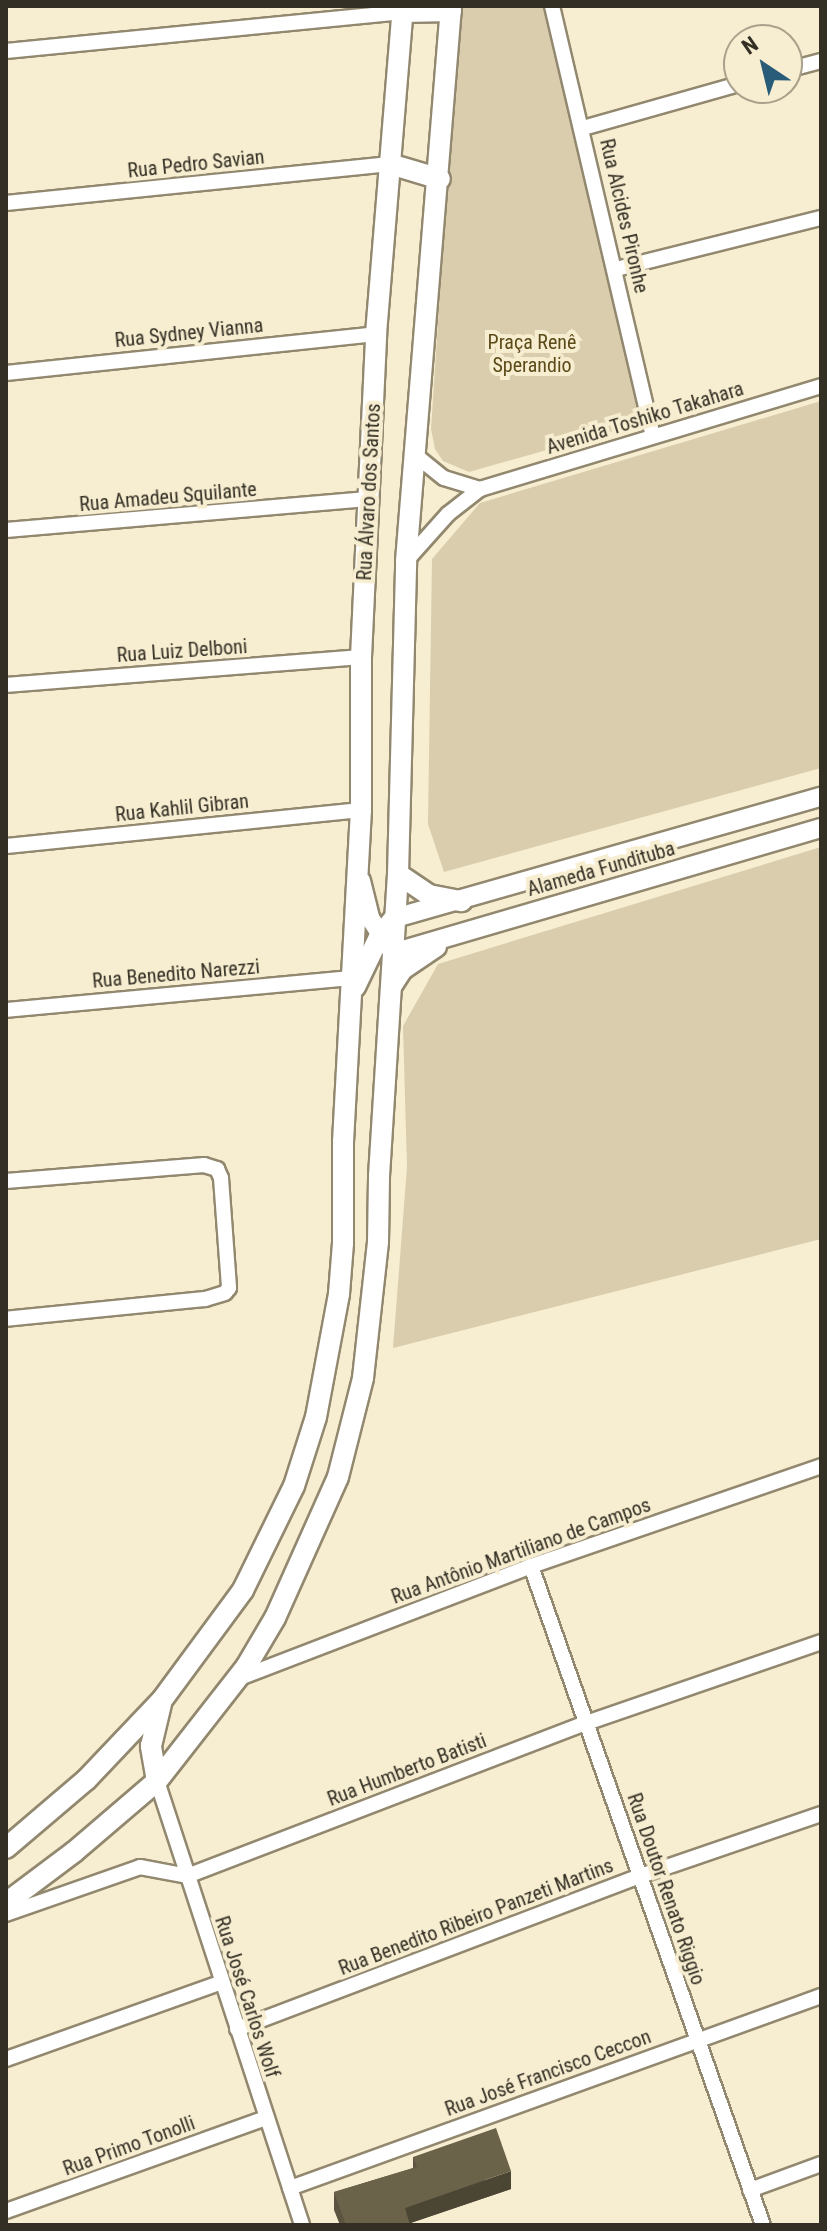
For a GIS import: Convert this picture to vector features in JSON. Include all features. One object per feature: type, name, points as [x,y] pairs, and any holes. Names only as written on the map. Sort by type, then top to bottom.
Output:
[{"type":"main road","points":[[6,1903],[74,1852],[157,1781],[236,1679],[275,1618],[338,1477],[363,1378],[378,1242],[398,874],[406,561],[440,179],[451,9],[403,9]]},
{"type":"main road","name":"Rua Álvaro dos Santos","points":[[6,1848],[86,1780],[162,1700],[243,1590],[294,1486],[316,1417],[339,1294],[343,1243],[349,1000],[361,810],[361,657],[376,334],[403,9]]},
{"type":"main road","points":[[390,164],[440,179]]},
{"type":"main road","name":"Alameda Fundituba","points":[[395,918],[821,797]]},
{"type":"main road","name":"Alameda Fundituba","points":[[393,953],[821,828]]},
{"type":"main road","points":[[357,867],[370,918],[393,953]]},
{"type":"main road","points":[[398,874],[429,895],[461,901]]},
{"type":"main road","points":[[349,1000],[380,935],[395,918]]},
{"type":"main road","points":[[390,990],[403,970],[424,953],[485,925]]},
{"type":"main road","points":[[343,1243],[378,1242]]},
{"type":"main road","points":[[157,1781],[151,1746],[162,1700]]},
{"type":"street","name":"Rua Alcides Pironhe","points":[[552,6],[653,435]]},
{"type":"street","points":[[6,51],[403,9]]},
{"type":"street","points":[[583,128],[723,89]]},
{"type":"street","name":"Rua Pedro Savian","points":[[6,203],[390,164]]},
{"type":"street","points":[[616,269],[821,218]]},
{"type":"street","name":"Rua Sydney Vianna","points":[[6,373],[376,334]]},
{"type":"street","name":"Avenida Toshiko Takahara","points":[[480,489],[821,386]]},
{"type":"street","points":[[414,454],[444,478],[480,489]]},
{"type":"street","points":[[406,561],[448,514],[480,489]]},
{"type":"street","name":"Rua Amadeu Squilante","points":[[6,530],[368,499]]},
{"type":"street","name":"Rua Luiz Delboni","points":[[6,685],[361,657]]},
{"type":"street","name":"Rua Kahlil Gibran","points":[[6,846],[361,810]]},
{"type":"street","name":"Rua Benedito Narezzi","points":[[6,1010],[350,978]]},
{"type":"street","points":[[6,1181],[204,1165],[217,1169],[221,1178],[229,1288],[225,1293],[205,1299],[6,1319]]},
{"type":"street","name":"Rua Antônio Martiliano de Campos","points":[[236,1679],[531,1566],[821,1466]]},
{"type":"street","name":"Rua Doutor Renato Riggio","points":[[531,1566],[763,2225]]},
{"type":"street","name":"Rua Humberto Batisti","points":[[187,1876],[586,1723],[821,1642]]},
{"type":"street","name":"Rua José Carlos Wolf","points":[[157,1781],[220,1983],[302,2225]]},
{"type":"street","name":"Rua Benedito Ribeiro Panzeti Martins","points":[[237,2029],[640,1876],[821,1814]]},
{"type":"street","points":[[6,1914],[140,1867],[187,1876]]},
{"type":"street","points":[[6,2059],[220,1983]]},
{"type":"street","name":"Rua José Francisco Ceccon","points":[[290,2188],[821,1996]]},
{"type":"street","name":"Rua Primo Tonolli","points":[[6,2211],[266,2118]]},
{"type":"street","points":[[750,2190],[821,2164]]},
{"type":"green space","name":"Praça Renê Sperandio","points":[[459,6],[544,6],[642,404],[624,428],[469,472],[443,461],[435,449],[431,429]]},
{"type":"green space","points":[[821,401],[821,768],[444,872],[428,824],[432,559],[480,503]]},
{"type":"green space","points":[[821,847],[821,1239],[393,1348],[407,1167],[403,1026],[438,964]]},
{"type":"building","points":[[496,2128],[511,2171],[405,2208],[410,2225],[346,2225],[334,2192],[417,2167],[413,2157]]}]
